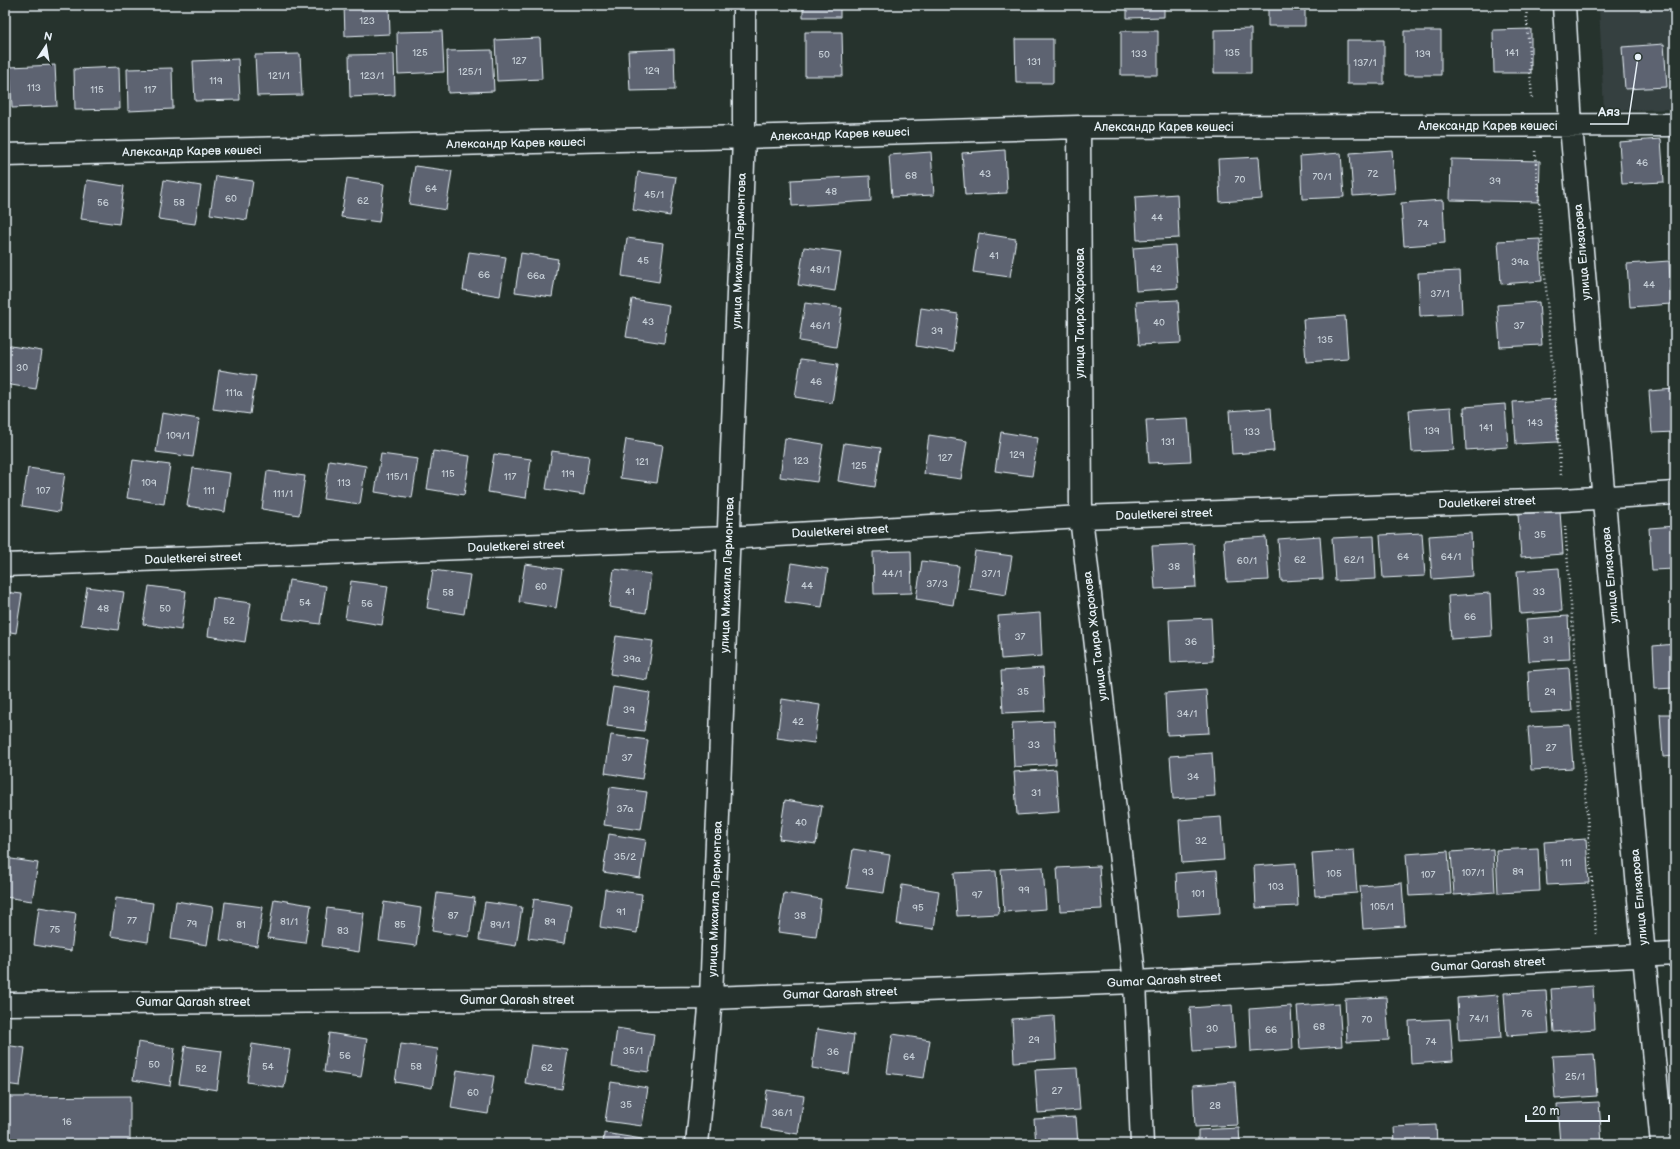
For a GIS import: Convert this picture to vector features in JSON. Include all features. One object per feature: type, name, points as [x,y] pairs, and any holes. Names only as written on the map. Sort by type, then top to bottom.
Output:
[{"type":"street","name":"улица Михаила Лермонтова","points":[[697,1144],[711,998],[744,137],[744,5]]},
{"type":"street","name":"улица Елизарова","points":[[1564,5],[1571,126],[1662,1144]]},
{"type":"street","name":"Александр Карев көшесі","points":[[5,155],[744,137],[1079,127],[1675,125]]},
{"type":"street","name":"улица Таира Жарокова","points":[[1079,127],[1081,517],[1135,982],[1142,1144]]},
{"type":"street","name":"Dauletkerei street","points":[[5,565],[728,538],[1081,517],[1604,498],[1675,493]]},
{"type":"street","name":"Gumar Qarash street","points":[[5,1004],[711,998],[1135,982],[1675,954]]},
{"type":"shaded area","points":[[1599,5],[1675,5],[1675,109],[1604,111]]},
{"type":"building","points":[[344,5],[389,5],[390,34],[345,36]]},
{"type":"building","points":[[803,5],[840,5],[840,17],[803,17]]},
{"type":"building","points":[[1127,5],[1164,5],[1164,17],[1127,18]]},
{"type":"building","points":[[1268,5],[1305,5],[1305,26],[1268,26]]},
{"type":"building","points":[[1251,29],[1251,73],[1214,73],[1214,30]]},
{"type":"building","points":[[1531,29],[1531,73],[1494,73],[1493,30]]},
{"type":"building","points":[[442,31],[444,72],[398,74],[397,32]]},
{"type":"building","points":[[1121,31],[1158,31],[1158,75],[1121,75]]},
{"type":"building","points":[[1404,31],[1441,31],[1441,75],[1404,75]]},
{"type":"building","points":[[805,32],[842,32],[843,76],[805,76]]},
{"type":"building","points":[[540,38],[542,79],[497,81],[495,40]]},
{"type":"building","points":[[1015,39],[1053,39],[1053,83],[1016,83]]},
{"type":"building","points":[[1347,40],[1384,40],[1384,84],[1347,84]]},
{"type":"building","points":[[1664,44],[1667,87],[1625,89],[1622,47]]},
{"type":"building","points":[[674,49],[675,90],[630,91],[628,51]]},
{"type":"building","points":[[492,50],[494,91],[448,93],[447,51]]},
{"type":"building","points":[[300,54],[302,95],[257,96],[255,55]]},
{"type":"building","points":[[394,54],[395,95],[350,97],[349,55]]},
{"type":"building","points":[[238,59],[240,100],[195,101],[193,61]]},
{"type":"building","points":[[55,65],[57,106],[12,108],[10,67]]},
{"type":"building","points":[[119,67],[120,109],[75,110],[74,69]]},
{"type":"building","points":[[172,68],[173,109],[128,111],[127,69]]},
{"type":"building","points":[[1661,139],[1664,182],[1622,184],[1619,142]]},
{"type":"building","points":[[1005,150],[1007,193],[965,195],[962,153]]},
{"type":"building","points":[[1392,150],[1395,193],[1353,196],[1350,153]]},
{"type":"building","points":[[931,152],[934,195],[892,197],[889,155]]},
{"type":"building","points":[[1341,153],[1344,197],[1302,199],[1300,156]]},
{"type":"building","points":[[1259,157],[1262,199],[1220,202],[1218,159]]},
{"type":"building","points":[[1451,159],[1540,161],[1539,202],[1450,200]]},
{"type":"building","points":[[415,166],[452,171],[446,210],[409,204]]},
{"type":"building","points":[[638,172],[676,177],[670,216],[633,210]]},
{"type":"building","points":[[216,176],[253,181],[247,220],[210,214]]},
{"type":"building","points":[[870,176],[871,201],[792,206],[791,180]]},
{"type":"building","points":[[347,178],[384,184],[379,222],[341,217]]},
{"type":"building","points":[[87,180],[124,186],[119,224],[81,219]]},
{"type":"building","points":[[164,180],[201,186],[195,224],[158,219]]},
{"type":"building","points":[[1177,194],[1179,238],[1137,240],[1135,197]]},
{"type":"building","points":[[1443,200],[1445,243],[1404,246],[1401,203]]},
{"type":"building","points":[[979,233],[1016,239],[1010,277],[973,272]]},
{"type":"building","points":[[627,238],[664,243],[659,282],[622,276]]},
{"type":"building","points":[[1540,239],[1542,281],[1501,284],[1498,241]]},
{"type":"building","points":[[1175,245],[1178,288],[1136,291],[1133,248]]},
{"type":"building","points":[[804,247],[841,252],[835,291],[798,285]]},
{"type":"building","points":[[469,252],[506,257],[500,296],[463,290]]},
{"type":"building","points":[[521,253],[558,259],[552,297],[515,292]]},
{"type":"building","points":[[1669,261],[1671,304],[1630,307],[1627,264]]},
{"type":"building","points":[[1460,271],[1462,314],[1420,316],[1418,273]]},
{"type":"building","points":[[632,299],[669,305],[664,343],[626,337]]},
{"type":"building","points":[[1178,300],[1181,343],[1139,345],[1136,302]]},
{"type":"building","points":[[1539,302],[1542,345],[1500,347],[1497,305]]},
{"type":"building","points":[[805,303],[842,308],[836,347],[799,341]]},
{"type":"building","points":[[921,308],[958,314],[953,352],[916,346]]},
{"type":"building","points":[[1345,316],[1348,359],[1306,362],[1303,319]]},
{"type":"building","points":[[5,345],[42,351],[36,389],[5,384]]},
{"type":"building","points":[[801,359],[838,364],[832,403],[795,397]]},
{"type":"building","points":[[219,370],[256,376],[250,414],[213,409]]},
{"type":"building","points":[[1675,389],[1675,432],[1652,433],[1649,391]]},
{"type":"building","points":[[1555,399],[1558,442],[1516,444],[1513,402]]},
{"type":"building","points":[[1505,404],[1508,447],[1466,450],[1464,407]]},
{"type":"building","points":[[1451,407],[1454,450],[1412,452],[1409,410]]},
{"type":"building","points":[[1271,408],[1274,451],[1232,454],[1229,411]]},
{"type":"building","points":[[162,413],[199,419],[193,457],[156,452]]},
{"type":"building","points":[[1188,418],[1191,461],[1149,463],[1146,420]]},
{"type":"building","points":[[1001,432],[1038,438],[1032,476],[995,471]]},
{"type":"building","points":[[929,435],[967,441],[961,479],[924,474]]},
{"type":"building","points":[[785,438],[823,444],[817,482],[780,477]]},
{"type":"building","points":[[626,439],[663,445],[657,483],[620,478]]},
{"type":"building","points":[[844,443],[881,448],[875,487],[838,481]]},
{"type":"building","points":[[433,451],[470,456],[464,495],[427,489]]},
{"type":"building","points":[[552,451],[589,456],[584,495],[546,489]]},
{"type":"building","points":[[381,454],[418,459],[412,498],[375,492]]},
{"type":"building","points":[[494,454],[531,459],[526,498],[488,492]]},
{"type":"building","points":[[133,460],[170,465],[164,504],[127,498]]},
{"type":"building","points":[[329,460],[366,466],[360,504],[323,499]]},
{"type":"building","points":[[28,468],[65,473],[59,512],[22,506]]},
{"type":"building","points":[[193,468],[230,473],[225,512],[187,506]]},
{"type":"building","points":[[267,471],[305,476],[299,515],[262,509]]},
{"type":"building","points":[[1560,511],[1563,554],[1521,557],[1518,514]]},
{"type":"building","points":[[1675,526],[1675,569],[1652,570],[1649,528]]},
{"type":"building","points":[[1422,533],[1425,576],[1383,578],[1380,535]]},
{"type":"building","points":[[1471,533],[1473,576],[1432,579],[1429,536]]},
{"type":"building","points":[[1320,536],[1323,579],[1281,581],[1278,539]]},
{"type":"building","points":[[1374,536],[1376,579],[1335,581],[1332,538]]},
{"type":"building","points":[[1266,537],[1269,580],[1227,582],[1224,540]]},
{"type":"building","points":[[1194,544],[1196,587],[1155,589],[1152,546]]},
{"type":"building","points":[[911,551],[912,593],[874,594],[873,552]]},
{"type":"building","points":[[975,551],[1012,556],[1006,595],[969,589]]},
{"type":"building","points":[[922,561],[959,566],[953,605],[916,599]]},
{"type":"building","points":[[791,563],[828,569],[822,607],[785,602]]},
{"type":"building","points":[[525,564],[562,569],[556,608],[519,602]]},
{"type":"building","points":[[1559,568],[1562,611],[1520,614],[1517,571]]},
{"type":"building","points":[[614,569],[651,574],[646,613],[609,607]]},
{"type":"building","points":[[433,570],[470,575],[464,614],[427,608]]},
{"type":"building","points":[[289,580],[326,586],[320,624],[283,619]]},
{"type":"building","points":[[351,581],[388,586],[382,625],[345,619]]},
{"type":"building","points":[[149,586],[186,591],[181,630],[143,624]]},
{"type":"building","points":[[87,587],[124,592],[118,630],[81,625]]},
{"type":"building","points":[[5,592],[22,594],[16,633],[5,631]]},
{"type":"building","points":[[1490,593],[1492,636],[1451,639],[1448,596]]},
{"type":"building","points":[[213,598],[251,603],[245,642],[208,636]]},
{"type":"building","points":[[1040,613],[1042,656],[1001,659],[998,616]]},
{"type":"building","points":[[1568,616],[1570,659],[1529,661],[1526,619]]},
{"type":"building","points":[[1211,618],[1213,661],[1171,663],[1169,620]]},
{"type":"building","points":[[616,636],[653,641],[647,680],[610,674]]},
{"type":"building","points":[[1675,644],[1675,688],[1655,689],[1653,646]]},
{"type":"building","points":[[1043,668],[1045,711],[1003,713],[1001,671]]},
{"type":"building","points":[[1569,668],[1572,711],[1530,713],[1528,671]]},
{"type":"building","points":[[613,687],[650,693],[644,731],[607,726]]},
{"type":"building","points":[[1206,690],[1209,733],[1167,735],[1165,693]]},
{"type":"building","points":[[782,699],[820,705],[814,743],[777,738]]},
{"type":"building","points":[[1660,714],[1675,714],[1675,756],[1663,757]]},
{"type":"building","points":[[1054,721],[1056,764],[1014,767],[1012,723]]},
{"type":"building","points":[[1570,725],[1573,768],[1531,770],[1528,727]]},
{"type":"building","points":[[611,735],[648,740],[642,779],[605,773]]},
{"type":"building","points":[[1212,753],[1215,796],[1173,799],[1170,756]]},
{"type":"building","points":[[1056,769],[1059,812],[1017,815],[1014,772]]},
{"type":"building","points":[[610,787],[647,792],[641,830],[604,825]]},
{"type":"building","points":[[785,800],[822,806],[816,844],[779,839]]},
{"type":"building","points":[[1221,817],[1224,860],[1182,863],[1179,820]]},
{"type":"building","points":[[609,834],[646,840],[640,878],[603,872]]},
{"type":"building","points":[[1586,839],[1589,883],[1547,885],[1544,842]]},
{"type":"building","points":[[1538,848],[1540,891],[1498,893],[1496,850]]},
{"type":"building","points":[[853,849],[890,855],[884,893],[847,888]]},
{"type":"building","points":[[1493,849],[1495,892],[1454,895],[1451,852]]},
{"type":"building","points":[[1354,850],[1357,893],[1315,896],[1312,853]]},
{"type":"building","points":[[1448,851],[1451,894],[1409,896],[1406,854]]},
{"type":"building","points":[[5,858],[38,863],[32,901],[5,897]]},
{"type":"building","points":[[1296,863],[1298,906],[1256,908],[1254,866]]},
{"type":"building","points":[[1099,866],[1102,909],[1060,911],[1057,868]]},
{"type":"building","points":[[1043,867],[1046,909],[1004,912],[1001,869]]},
{"type":"building","points":[[1217,870],[1220,913],[1178,916],[1176,873]]},
{"type":"building","points":[[996,871],[999,914],[957,916],[954,873]]},
{"type":"building","points":[[1402,883],[1405,926],[1363,929],[1360,886]]},
{"type":"building","points":[[902,885],[939,891],[934,929],[897,924]]},
{"type":"building","points":[[605,889],[642,894],[637,933],[600,927]]},
{"type":"building","points":[[437,893],[475,898],[469,937],[432,931]]},
{"type":"building","points":[[784,893],[821,899],[816,937],[778,932]]},
{"type":"building","points":[[116,898],[153,903],[148,942],[111,936]]},
{"type":"building","points":[[274,899],[311,905],[305,943],[268,938]]},
{"type":"building","points":[[534,899],[571,905],[565,943],[528,938]]},
{"type":"building","points":[[176,901],[213,907],[207,945],[171,939]]},
{"type":"building","points":[[225,902],[263,907],[257,946],[220,940]]},
{"type":"building","points":[[384,902],[421,908],[416,946],[379,941]]},
{"type":"building","points":[[485,902],[522,907],[516,946],[479,940]]},
{"type":"building","points":[[39,907],[76,913],[71,951],[34,945]]},
{"type":"building","points":[[327,908],[364,913],[359,952],[322,946]]},
{"type":"building","points":[[1593,986],[1595,1029],[1554,1032],[1551,989]]},
{"type":"building","points":[[1546,991],[1549,1033],[1507,1036],[1504,993]]},
{"type":"building","points":[[1498,995],[1501,1038],[1459,1041],[1457,998]]},
{"type":"building","points":[[1386,997],[1389,1040],[1347,1042],[1345,999]]},
{"type":"building","points":[[1339,1003],[1342,1046],[1300,1049],[1297,1006]]},
{"type":"building","points":[[1232,1005],[1235,1048],[1193,1051],[1190,1008]]},
{"type":"building","points":[[1291,1006],[1293,1049],[1251,1052],[1249,1009]]},
{"type":"building","points":[[1054,1016],[1056,1059],[1014,1062],[1012,1019]]},
{"type":"building","points":[[1450,1019],[1453,1061],[1411,1064],[1409,1021]]},
{"type":"building","points":[[617,1028],[654,1034],[649,1072],[612,1067]]},
{"type":"building","points":[[817,1029],[854,1035],[849,1074],[812,1068]]},
{"type":"building","points":[[329,1033],[367,1039],[361,1077],[324,1072]]},
{"type":"building","points":[[893,1034],[930,1040],[924,1078],[887,1073]]},
{"type":"building","points":[[138,1042],[175,1048],[170,1086],[133,1080]]},
{"type":"building","points":[[252,1044],[290,1050],[284,1088],[247,1082]]},
{"type":"building","points":[[401,1044],[438,1049],[432,1088],[395,1082]]},
{"type":"building","points":[[5,1045],[25,1048],[20,1086],[5,1084]]},
{"type":"building","points":[[531,1045],[568,1050],[562,1089],[525,1083]]},
{"type":"building","points":[[185,1046],[222,1051],[217,1090],[179,1084]]},
{"type":"building","points":[[1594,1054],[1597,1096],[1555,1099],[1552,1056]]},
{"type":"building","points":[[1077,1068],[1080,1110],[1038,1113],[1035,1070]]},
{"type":"building","points":[[457,1070],[494,1076],[488,1114],[451,1108]]},
{"type":"building","points":[[611,1082],[648,1088],[642,1126],[605,1121]]},
{"type":"building","points":[[1235,1082],[1238,1125],[1195,1127],[1193,1085]]},
{"type":"building","points":[[767,1090],[804,1096],[798,1134],[761,1128]]},
{"type":"building","points":[[130,1096],[130,1144],[5,1144],[5,1097]]},
{"type":"building","points":[[1599,1102],[1602,1144],[1560,1144],[1557,1104]]},
{"type":"building","points":[[1076,1117],[1078,1144],[1036,1144],[1034,1119]]},
{"type":"building","points":[[1436,1125],[1437,1144],[1395,1144],[1394,1127]]},
{"type":"building","points":[[1239,1128],[1240,1144],[1198,1144],[1198,1130]]},
{"type":"building","points":[[604,1133],[642,1139],[641,1144],[603,1144]]},
{"type":"place","name":"Аяз","points":[[1638,57]]}]
